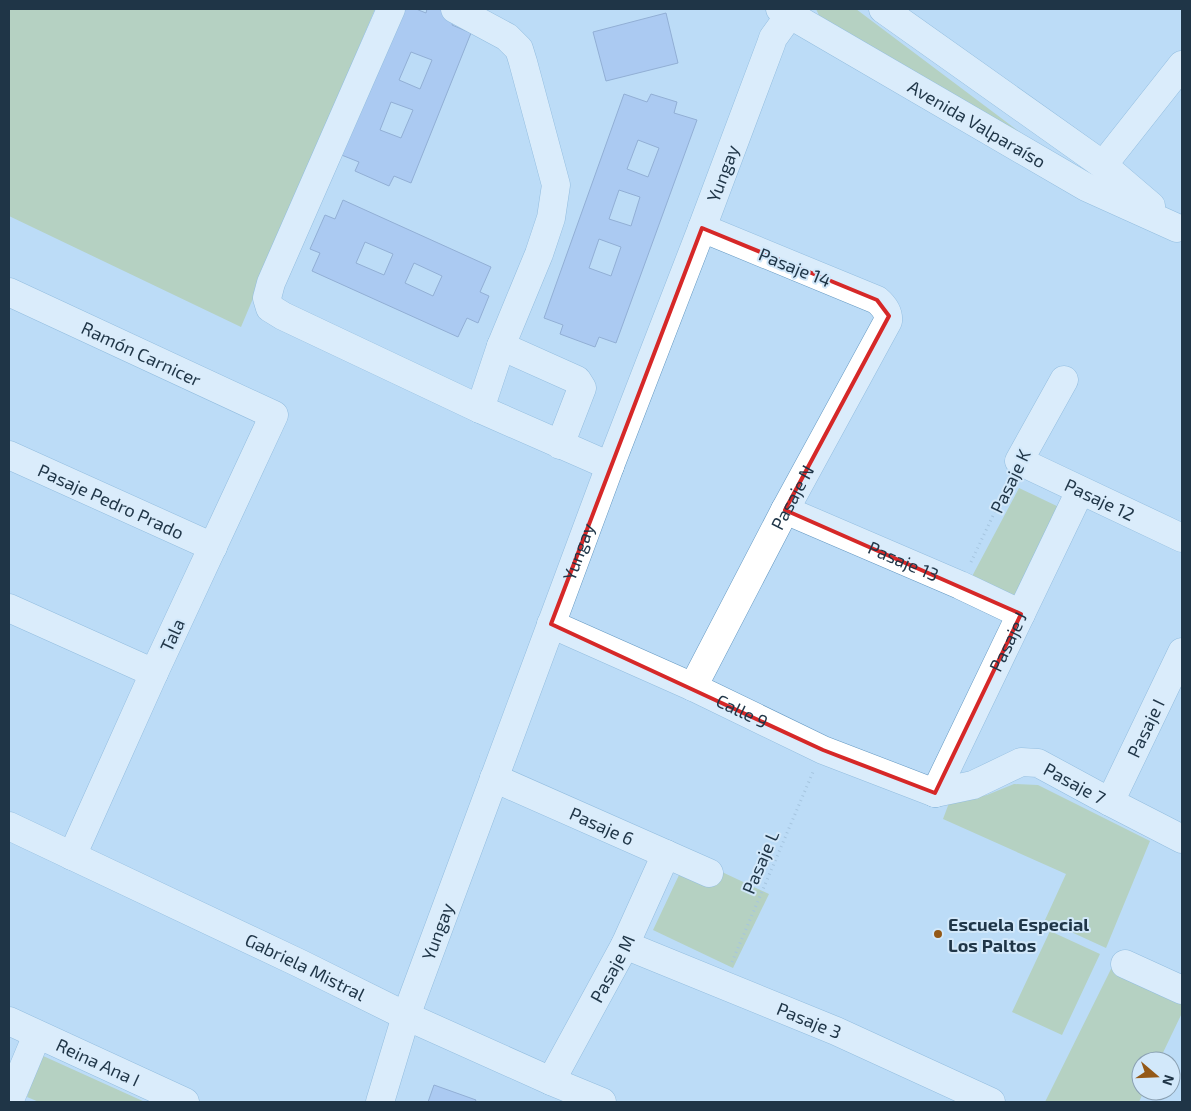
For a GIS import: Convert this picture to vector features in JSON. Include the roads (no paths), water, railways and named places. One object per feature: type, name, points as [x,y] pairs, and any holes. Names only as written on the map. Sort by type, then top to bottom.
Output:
[{"type":"street","points":[[391,9],[271,283],[267,298],[270,308],[283,316],[480,410],[610,466]]},
{"type":"street","points":[[455,9],[507,37],[519,49],[556,185],[551,218],[539,254],[501,346],[480,410]]},
{"type":"street","name":"Avenida Valparaíso","points":[[883,9],[1103,165],[1180,230]]},
{"type":"street","name":"Avenida Valparaíso","points":[[788,11],[1086,187],[1180,230]]},
{"type":"street","name":"Yungay","points":[[380,1102],[406,1016],[610,466],[771,44],[788,11]]},
{"type":"street","points":[[1103,165],[1182,65]]},
{"type":"street","name":"Pasaje 14","points":[[702,228],[877,300],[886,309]]},
{"type":"street","name":"Ramón Carnicer","points":[[9,292],[274,416]]},
{"type":"street","name":"Pasaje N","points":[[692,687],[785,510],[888,322],[889,316],[886,309]]},
{"type":"street","points":[[501,346],[577,380],[582,388],[560,445]]},
{"type":"street","name":"Pasaje K","points":[[1019,461],[1064,380]]},
{"type":"street","name":"Tala","points":[[72,856],[154,673],[274,416]]},
{"type":"street","name":"Pasaje Pedro Prado","points":[[9,456],[213,547]]},
{"type":"street","name":"Pasaje 12","points":[[1019,461],[1182,538]]},
{"type":"street","name":"Pasaje J","points":[[935,793],[1080,490]]},
{"type":"street","name":"Pasaje 13","points":[[785,510],[960,585],[1021,614]]},
{"type":"street","points":[[9,608],[154,673]]},
{"type":"street","name":"Calle 9","points":[[551,624],[692,687],[823,750],[935,793]]},
{"type":"street","name":"Pasaje I","points":[[1110,802],[1182,652]]},
{"type":"street","name":"Pasaje 7","points":[[935,793],[973,785],[1021,762],[1038,764],[1182,839]]},
{"type":"street","name":"Pasaje 6","points":[[494,778],[709,873]]},
{"type":"street","name":"Gabriela Mistral","points":[[9,826],[301,964],[406,1016],[602,1102]]},
{"type":"street","name":"Pasaje M","points":[[551,1081],[624,945],[666,854]]},
{"type":"street","name":"Pasaje 3","points":[[624,945],[836,1031],[991,1102]]},
{"type":"street","points":[[1125,964],[1182,990]]},
{"type":"street","name":"Reina Ana I","points":[[9,1021],[177,1101]]},
{"type":"street","points":[[9,1102],[36,1035]]},
{"type":"place","name":"Escuela Especial Los Paltos","points":[[938,934]]}]
